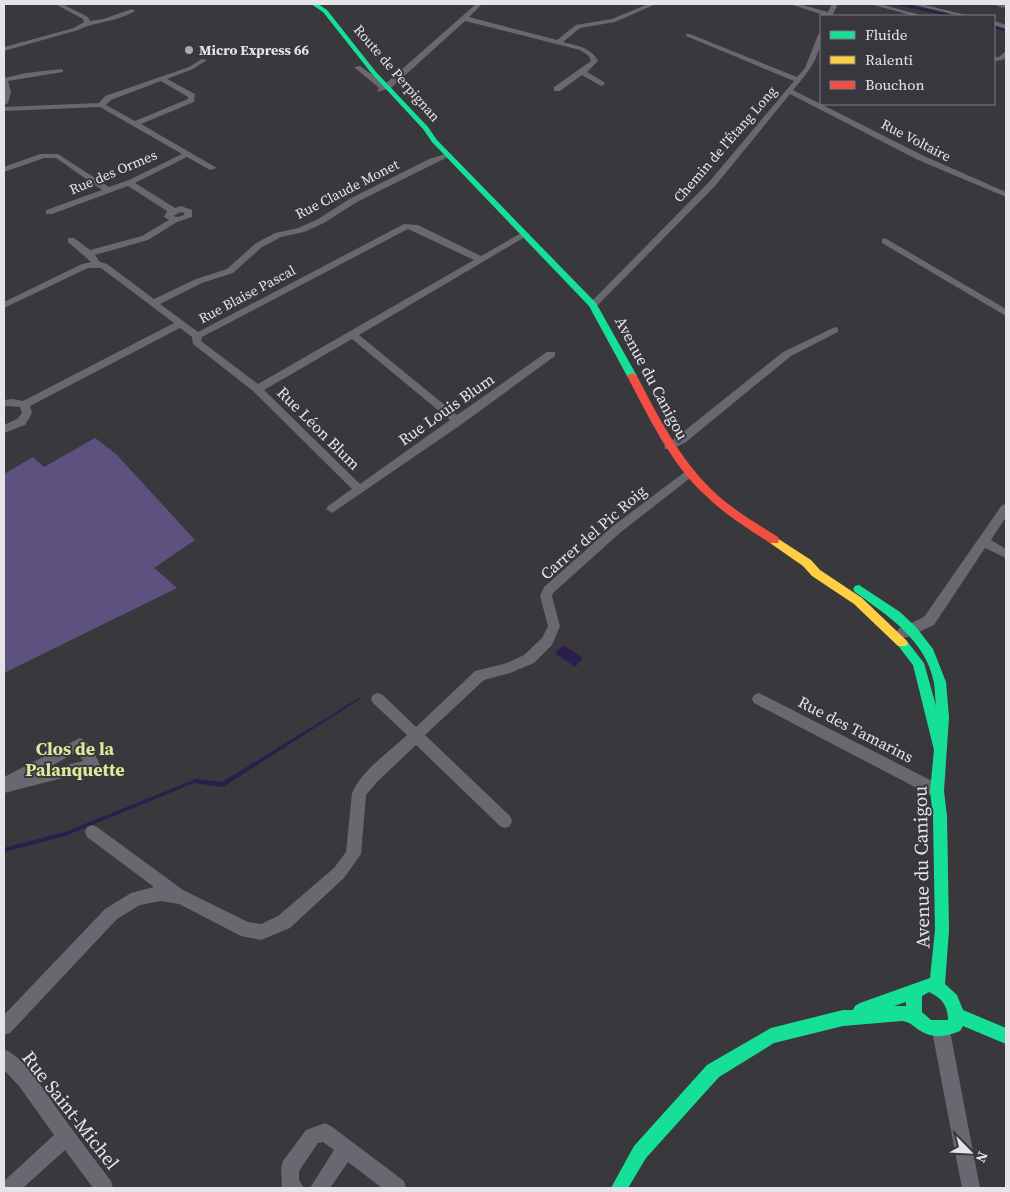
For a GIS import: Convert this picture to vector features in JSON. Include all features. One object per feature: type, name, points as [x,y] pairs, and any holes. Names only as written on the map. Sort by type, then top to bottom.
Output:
[{"type":"main road","name":"Route de Perpignan","points":[[314,4],[316,12],[358,67],[426,128],[448,155],[526,234]]},
{"type":"main road","name":"Route de Perpignan","points":[[314,4],[325,11],[374,73],[383,88]]},
{"type":"main road","name":"Avenue du Canigou","points":[[526,234],[593,305],[669,446],[690,472],[722,505],[807,563],[816,573],[858,601],[896,636],[918,662],[924,680],[939,747]]},
{"type":"main road","name":"Avenue du Canigou","points":[[807,563],[821,568],[865,593],[896,615],[912,630],[929,652],[940,682],[943,717],[936,791],[940,816],[942,930],[937,987]]},
{"type":"main road","points":[[619,1188],[640,1152],[713,1071],[771,1036],[843,1018],[929,985],[948,993],[956,1004],[958,1016],[954,1026],[941,1031],[933,1030],[923,1025],[912,1007],[912,998],[916,991]]},
{"type":"main road","points":[[843,1018],[902,1013],[916,1016]]},
{"type":"main road","points":[[958,1016],[1006,1036]]},
{"type":"street","points":[[58,4],[86,18],[87,23]]},
{"type":"street","points":[[383,88],[441,40],[479,4]]},
{"type":"street","points":[[559,42],[578,26],[613,21],[653,4]]},
{"type":"street","points":[[793,4],[826,15]]},
{"type":"street","points":[[808,4],[834,6]]},
{"type":"street","points":[[873,4],[917,15]]},
{"type":"street","points":[[914,4],[963,15]]},
{"type":"street","points":[[996,4],[1003,6],[1005,4]]},
{"type":"street","points":[[4,49],[76,29],[87,23],[104,21],[132,11]]},
{"type":"street","points":[[463,18],[559,42],[582,49],[592,55],[595,61],[557,90]]},
{"type":"street","points":[[688,35],[798,80]]},
{"type":"street","name":"Chemin de l'Étang Long","points":[[593,305],[712,184],[808,68],[820,38]]},
{"type":"street","points":[[995,59],[1001,58],[1006,53]]},
{"type":"street","points":[[101,105],[108,98],[191,68],[204,60]]},
{"type":"street","points":[[4,103],[9,93],[4,80],[26,75],[61,71]]},
{"type":"street","points":[[582,72],[601,84]]},
{"type":"street","points":[[137,123],[191,100],[192,96],[162,79]]},
{"type":"street","name":"Rue Voltaire","points":[[789,91],[820,103]]},
{"type":"street","points":[[4,109],[101,105],[137,123],[213,168]]},
{"type":"street","name":"Rue Voltaire","points":[[824,105],[921,158],[1006,195]]},
{"type":"street","name":"Rue des Ormes","points":[[48,212],[110,191],[187,154]]},
{"type":"street","name":"Rue Claude Monet","points":[[154,303],[199,281],[230,271],[259,244],[278,235],[301,230],[321,221],[354,200],[448,155]]},
{"type":"street","points":[[4,170],[43,156],[58,156],[110,191]]},
{"type":"street","points":[[90,253],[137,243],[156,234],[174,215],[129,183]]},
{"type":"street","name":"Rue Blaise Pascal","points":[[257,389],[196,342],[197,336],[407,226],[415,227],[481,260]]},
{"type":"street","points":[[257,389],[526,234]]},
{"type":"street","points":[[71,240],[90,253],[95,259],[96,264]]},
{"type":"street","points":[[885,241],[1006,313]]},
{"type":"street","points":[[4,304],[85,266],[96,264],[104,266],[197,336]]},
{"type":"street","points":[[4,403],[13,402],[24,405],[180,323]]},
{"type":"street","points":[[669,446],[682,440],[787,354],[835,330]]},
{"type":"street","points":[[352,334],[458,421]]},
{"type":"street","name":"Rue Louis Blum","points":[[332,509],[551,354]]},
{"type":"street","name":"Rue Léon Blum","points":[[257,389],[359,490]]},
{"type":"street","points":[[4,429],[15,426],[25,418],[27,413],[24,405]]},
{"type":"street","name":"Carrer del Pic Roig","points":[[415,736],[480,675],[510,668],[529,660],[547,641],[554,626],[546,596],[548,590],[617,529],[690,472]]},
{"type":"street","points":[[896,636],[912,630],[928,620],[1006,508]]},
{"type":"street","points":[[983,542],[1006,554]]},
{"type":"street","points":[[378,699],[505,821]]},
{"type":"street","name":"Rue des Tamarins","points":[[759,699],[936,791]]},
{"type":"street","points":[[92,832],[181,897],[247,930],[261,932],[284,922],[339,873],[353,854],[359,793],[372,777],[415,736]]},
{"type":"street","points":[[80,744],[93,764],[4,786],[80,744]]},
{"type":"street","points":[[4,1026],[110,914],[137,898],[161,893],[181,897]]},
{"type":"street","points":[[941,1031],[971,1188]]},
{"type":"street","name":"Rue Saint-Michel","points":[[4,1058],[24,1080],[67,1135],[104,1188]]},
{"type":"street","points":[[296,1188],[290,1184],[290,1168],[312,1136],[325,1132],[396,1188]]},
{"type":"street","points":[[10,1188],[67,1135]]},
{"type":"street","points":[[319,1188],[346,1150]]},
{"type":"shaded area","points":[[95,438],[116,454],[195,540],[154,568],[177,588],[4,673],[4,474],[33,457],[44,467]]},
{"type":"shaded area","points":[[563,645],[583,658],[575,667],[555,653]]},
{"type":"shaded area","points":[[359,698],[223,787],[194,783],[65,836],[4,852],[4,848],[65,832],[196,779],[222,782]]},
{"type":"waterway","points":[[900,4],[949,15]]},
{"type":"waterway","points":[[995,27],[1006,30]]},
{"type":"traffic: fast","points":[[314,4],[325,11],[374,73],[426,128],[434,141],[593,305],[632,376]]},
{"type":"traffic: fast","points":[[859,589],[896,615],[912,630],[929,652],[940,682],[943,717],[937,791],[940,816],[942,930],[937,987]]},
{"type":"traffic: fast","points":[[902,643],[918,663],[924,680],[939,747]]},
{"type":"traffic: fast","points":[[929,985],[948,995],[956,1012],[955,1026],[936,1029],[928,1027],[917,1017],[913,1001],[915,991],[929,985]]},
{"type":"traffic: fast","points":[[860,1011],[915,991]]},
{"type":"traffic: fast","points":[[619,1188],[640,1152],[713,1071],[771,1036],[843,1018],[902,1013],[916,1016]]},
{"type":"traffic: fast","points":[[958,1016],[1006,1036]]},
{"type":"traffic: slow","points":[[774,540],[807,563],[816,573],[858,601],[902,643]]},
{"type":"traffic: jam","points":[[632,376],[671,445],[694,477],[722,505],[774,540]]},
{"type":"place","name":"Micro Express 66","points":[[189,50]]},
{"type":"district","name":"Clos de la Palanquette","points":[[75,760]]}]
